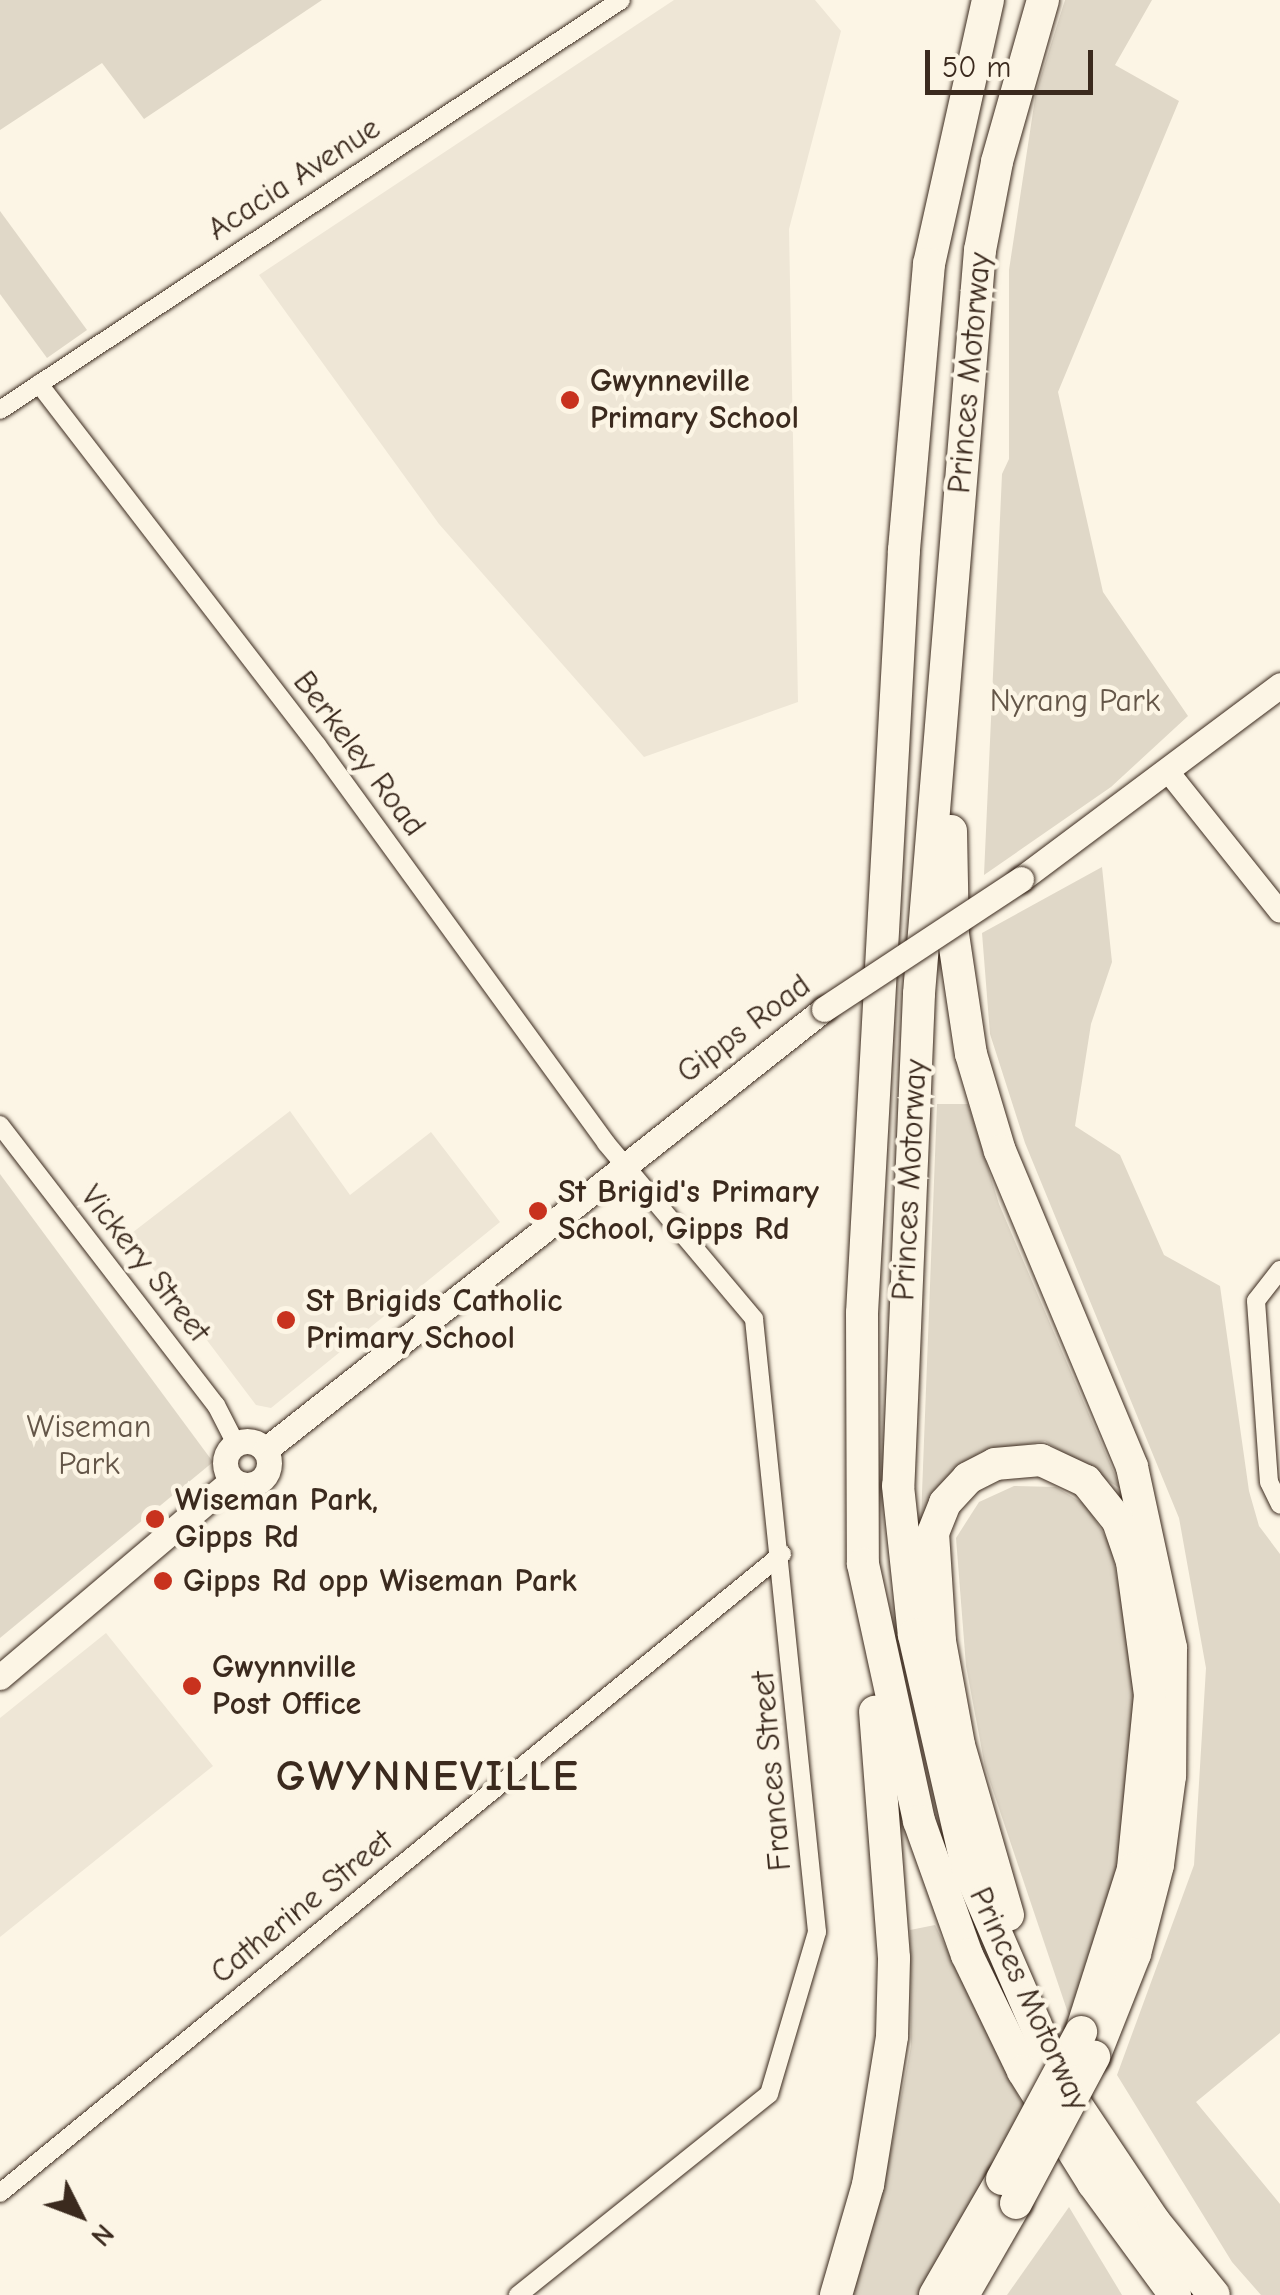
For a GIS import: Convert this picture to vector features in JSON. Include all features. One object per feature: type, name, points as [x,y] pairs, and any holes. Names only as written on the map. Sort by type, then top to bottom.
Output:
[{"type":"highway","name":"Princes Motorway","points":[[988,0],[930,264],[906,531],[862,1313],[864,1564],[919,1821],[967,1955],[1023,2070],[1093,2183],[1175,2295]]},
{"type":"highway","name":"Princes Motorway","points":[[1043,0],[997,162],[980,250],[920,994],[898,1486],[914,1635],[966,1866],[1059,2079],[1154,2221],[1214,2295]]},
{"type":"highway","points":[[951,576],[953,934],[971,1054],[1000,1151],[1132,1467],[1170,1648],[1170,1776],[1158,1865],[1135,1954],[1009,2191],[963,2295]]},
{"type":"highway","points":[[1059,2079],[1041,1999],[976,1816],[933,1581],[933,1533],[945,1504],[968,1478],[1010,1460],[1058,1464],[1109,1506],[1132,1562],[1144,1641],[1150,1695],[1143,1808],[1118,1932],[1088,2045]]},
{"type":"highway","points":[[836,2295],[868,2185],[892,2036],[894,1958],[864,1564]]},
{"type":"highway","points":[[935,2295],[1009,2191]]},
{"type":"main road","name":"Gipps Road","points":[[0,1678],[232,1480],[253,1485],[265,1478],[265,1450],[824,1008],[1021,880],[1170,774],[1280,685]]},
{"type":"main road","points":[[232,1480],[225,1462],[236,1444],[255,1442],[265,1450]]},
{"type":"street","name":"Acacia Avenue","points":[[0,410],[621,0]]},
{"type":"street","name":"Berkeley Road","points":[[40,384],[317,745],[624,1164]]},
{"type":"street","points":[[1170,774],[1280,912]]},
{"type":"street","name":"Vickery Street","points":[[0,1125],[216,1405],[236,1444]]},
{"type":"street","name":"Frances Street","points":[[518,2295],[769,2094],[817,1932],[782,1554],[754,1319],[624,1164]]},
{"type":"street","points":[[1280,1270],[1256,1301],[1269,1482],[1280,1504]]},
{"type":"street","name":"Catherine Street","points":[[0,2192],[782,1554]]},
{"type":"shaded area","name":"Gwynneville Primary School","points":[[674,0],[815,0],[841,31],[789,229],[798,702],[644,757],[439,524],[259,275]]},
{"type":"shaded area","name":"St Brigids Catholic Primary School","points":[[290,1111],[350,1195],[431,1132],[500,1222],[271,1408],[256,1405],[128,1236]]},
{"type":"shaded area","points":[[106,1633],[213,1766],[0,1937],[0,1718]]},
{"type":"green space","points":[[0,0],[322,0],[144,119],[102,63],[0,130]]},
{"type":"green space","name":"Nyrang Park","points":[[1065,0],[1152,0],[1115,65],[1179,101],[1058,392],[1103,592],[1188,716],[1111,787],[984,875],[1002,474],[1009,459],[1009,270],[1036,92]]},
{"type":"green space","points":[[0,211],[87,330],[47,358],[0,294]]},
{"type":"green space","points":[[1102,867],[1112,962],[1091,1024],[1075,1126],[1120,1155],[1164,1255],[1220,1286],[1249,1491],[1259,1526],[1280,1554],[1280,2033],[1196,2102],[1280,2204],[1280,2295],[1261,2295],[1232,2262],[1117,2075],[1194,1865],[1206,1668],[1179,1518],[1025,1143],[990,1034],[982,933]]},
{"type":"green space","points":[[937,1104],[968,1104],[999,1204],[1121,1489],[1045,1441],[981,1452],[946,1478],[921,1519]]},
{"type":"green space","name":"Wiseman Park","points":[[0,1174],[213,1462],[0,1638]]},
{"type":"green space","points":[[1014,1486],[1056,1487],[1086,1505],[1111,1546],[1139,1699],[1122,1860],[1070,2019],[985,1767],[966,1666],[956,1538],[979,1502]]},
{"type":"green space","points":[[935,1925],[1026,2112],[922,2295],[851,2295],[884,2185],[911,2046],[910,1930]]},
{"type":"green space","points":[[1069,2207],[1122,2295],[1007,2295]]},
{"type":"place","name":"Gwynneville Primary School","points":[[570,400]]},
{"type":"place","name":"St Brigid's Primary School, Gipps Rd","points":[[538,1211]]},
{"type":"place","name":"St Brigids Catholic Primary School","points":[[286,1320]]},
{"type":"place","name":"Wiseman Park, Gipps Rd","points":[[155,1519]]},
{"type":"place","name":"Gipps Rd opp Wiseman Park","points":[[163,1581]]},
{"type":"place","name":"Gwynnville Post Office","points":[[192,1686]]},
{"type":"district","name":"GWYNNEVILLE","points":[[428,1777]]}]
